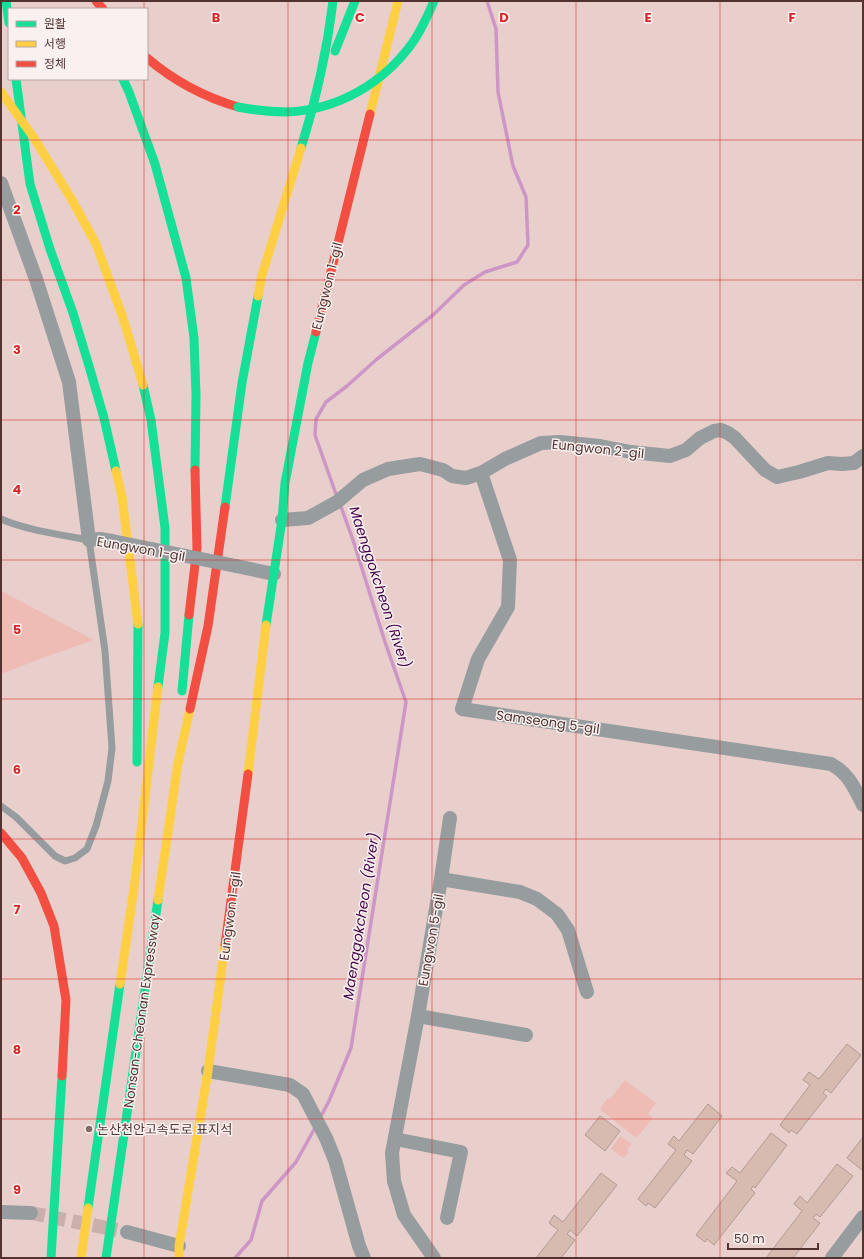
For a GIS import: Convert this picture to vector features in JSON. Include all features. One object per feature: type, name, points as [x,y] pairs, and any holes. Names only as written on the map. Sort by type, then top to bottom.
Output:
[{"type":"main road","points":[[6,1],[8,16]]},
{"type":"main road","points":[[309,122],[329,35],[333,1]]},
{"type":"main road","points":[[178,763],[208,626],[242,383],[262,275],[309,122],[355,1]]},
{"type":"main road","name":"Eungwon 1-gil","points":[[179,1252],[208,1071],[235,877],[265,634],[282,520],[285,483],[308,363],[398,1]]},
{"type":"main road","points":[[148,59],[163,72],[190,89],[221,102],[238,107],[262,111],[304,111],[336,104],[369,86],[384,75],[412,45],[434,1]]},
{"type":"main road","points":[[16,80],[30,184],[89,366],[104,418],[122,497],[138,626],[137,770]]},
{"type":"main road","points":[[124,80],[130,92],[155,164],[186,278],[194,338],[197,548],[182,688],[178,763]]},
{"type":"main road","points":[[1,92],[34,138],[72,200],[96,244],[123,318],[142,381],[151,420],[164,528],[165,633],[135,881]]},
{"type":"main road","name":"Nonsan-Cheonan Expressway","points":[[106,1258],[178,763]]},
{"type":"main road","points":[[135,881],[137,786]]},
{"type":"main road","points":[[1,833],[22,858],[41,893],[54,926],[66,1000],[50,1258]]},
{"type":"main road","name":"Nonsan-Cheonan Expressway","points":[[81,1258],[135,881]]},
{"type":"street","name":"Eungwon 1-gil","points":[[1,183],[36,279],[69,382],[89,540],[100,539],[112,541],[274,574]]},
{"type":"street","name":"Eungwon 2-gil","points":[[282,520],[308,518],[337,501],[363,480],[388,469],[420,464],[443,470],[452,476],[466,478],[481,473],[505,459],[541,443],[560,442],[600,446],[631,452],[670,456],[686,450],[700,438],[714,431],[721,430],[735,438],[765,470],[777,477],[828,463],[854,463],[863,456]]},
{"type":"street","name":"Samseong 5-gil","points":[[481,473],[510,560],[508,607],[478,659],[462,709],[831,764],[848,776],[863,805]]},
{"type":"street","points":[[442,879],[450,818]]},
{"type":"street","name":"Eungwon 5-gil","points":[[434,1258],[404,1215],[394,1181],[392,1153],[442,879],[520,892],[537,899],[557,914],[568,930],[587,992]]},
{"type":"street","points":[[418,1016],[526,1035]]},
{"type":"street","points":[[208,1071],[290,1085],[303,1094],[326,1138],[335,1160],[359,1246],[364,1258]]},
{"type":"street","points":[[395,1139],[461,1152],[447,1218]]},
{"type":"street","points":[[1,1212],[31,1213]]},
{"type":"street","points":[[832,1258],[863,1218]]},
{"type":"street","points":[[127,1232],[179,1252]]},
{"type":"lane","points":[[1,519],[44,531],[89,540],[105,651],[112,748],[108,781],[96,826],[87,849],[75,858],[65,861],[55,856],[16,817],[1,806]]},
{"type":"shaded area","points":[[1,591],[94,640],[1,674]]},
{"type":"shaded area","points":[[625,1080],[656,1103],[648,1114],[653,1118],[636,1138],[600,1109]]},
{"type":"shaded area","points":[[620,1136],[631,1144],[627,1150],[629,1152],[623,1158],[611,1149]]},
{"type":"building","points":[[847,1044],[861,1055],[831,1093],[826,1089],[823,1093],[827,1096],[797,1134],[791,1130],[789,1133],[780,1125],[810,1085],[803,1080],[809,1072],[819,1079]]},
{"type":"building","points":[[708,1104],[722,1116],[693,1154],[687,1150],[684,1155],[692,1161],[655,1208],[648,1203],[646,1206],[638,1199],[676,1150],[668,1144],[674,1136],[679,1141]]},
{"type":"building","points":[[600,1116],[620,1131],[605,1151],[585,1135]]},
{"type":"building","points":[[771,1133],[787,1145],[755,1188],[753,1186],[751,1189],[755,1193],[714,1245],[707,1239],[705,1242],[696,1235],[737,1181],[726,1173],[732,1167],[740,1173]]},
{"type":"building","points":[[863,1137],[863,1169],[862,1170],[847,1158]]},
{"type":"building","points":[[837,1164],[853,1176],[820,1217],[816,1214],[813,1218],[820,1223],[793,1258],[766,1258],[802,1211],[794,1204],[800,1196],[807,1203]]},
{"type":"building","points":[[601,1173],[617,1185],[577,1236],[570,1230],[567,1234],[575,1240],[561,1258],[536,1258],[558,1230],[549,1223],[554,1215],[563,1222]]},
{"type":"waterway","name":"Maenggokcheon (River)","points":[[337,497],[315,435],[316,419],[326,402],[433,315],[464,285],[485,272],[517,262],[528,245],[526,197],[513,166],[498,92],[496,29],[487,1]]},
{"type":"waterway","name":"Maenggokcheon (River)","points":[[320,1118],[329,1101],[351,1048],[406,702],[340,504]]},
{"type":"waterway","name":"Maenggokcheon (River)","points":[[235,1258],[251,1240],[262,1201],[296,1162],[316,1126]]},
{"type":"tunnel","points":[[31,1213],[117,1230]]},
{"type":"traffic: fast","points":[[6,1],[8,16]]},
{"type":"traffic: fast","points":[[301,148],[320,75],[328,38],[333,1]]},
{"type":"traffic: fast","points":[[335,51],[355,1]]},
{"type":"traffic: fast","points":[[238,107],[274,112],[306,110],[342,100],[358,92],[374,82],[401,57],[419,32],[434,1]]},
{"type":"traffic: fast","points":[[16,80],[30,184],[89,366],[104,418],[116,471]]},
{"type":"traffic: fast","points":[[123,80],[155,164],[186,278],[194,338],[196,395],[195,470]]},
{"type":"traffic: fast","points":[[225,507],[242,383],[258,296]]},
{"type":"traffic: fast","points":[[266,625],[282,520],[285,483],[308,363],[316,332]]},
{"type":"traffic: fast","points":[[143,385],[151,420],[165,528],[165,633],[158,687]]},
{"type":"traffic: fast","points":[[182,691],[189,615]]},
{"type":"traffic: fast","points":[[137,762],[138,624]]},
{"type":"traffic: fast","points":[[106,1258],[158,900]]},
{"type":"traffic: fast","points":[[88,1208],[120,984]]},
{"type":"traffic: fast","points":[[51,1258],[62,1076]]},
{"type":"traffic: slow","points":[[370,114],[398,1]]},
{"type":"traffic: slow","points":[[1,92],[34,138],[72,200]]},
{"type":"traffic: slow","points":[[258,296],[262,275],[301,148]]},
{"type":"traffic: slow","points":[[72,200],[96,244],[123,318],[143,385]]},
{"type":"traffic: slow","points":[[116,471],[122,497],[138,624]]},
{"type":"traffic: slow","points":[[248,774],[266,625]]},
{"type":"traffic: slow","points":[[120,984],[135,881],[158,687]]},
{"type":"traffic: slow","points":[[158,900],[178,763],[190,709]]},
{"type":"traffic: slow","points":[[179,1258],[179,1246],[208,1071],[225,945]]},
{"type":"traffic: slow","points":[[81,1258],[88,1208]]},
{"type":"traffic: jam","points":[[96,1],[102,8]]},
{"type":"traffic: jam","points":[[148,59],[168,74],[201,93],[238,107]]},
{"type":"traffic: jam","points":[[316,332],[370,114]]},
{"type":"traffic: jam","points":[[189,615],[197,548],[195,470]]},
{"type":"traffic: jam","points":[[190,709],[208,626],[225,507]]},
{"type":"traffic: jam","points":[[225,945],[248,774]]},
{"type":"traffic: jam","points":[[1,833],[22,858],[41,893],[54,926],[66,1000],[62,1076]]},
{"type":"place","name":"논산천안고속도로 표지석","points":[[89,1129]]}]
